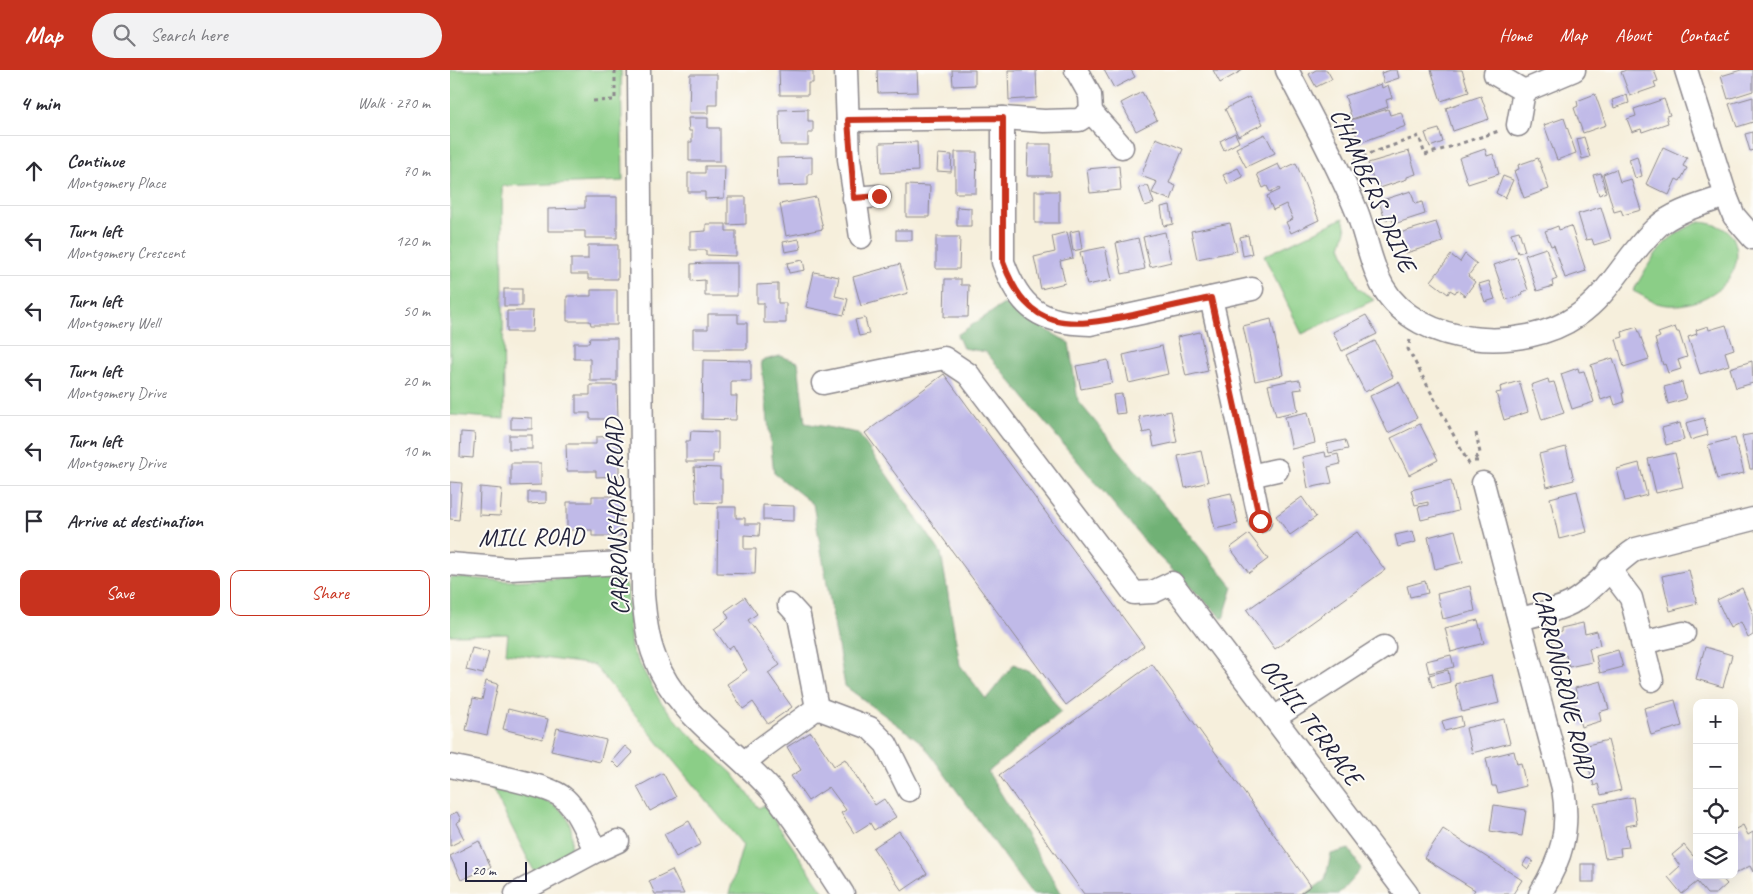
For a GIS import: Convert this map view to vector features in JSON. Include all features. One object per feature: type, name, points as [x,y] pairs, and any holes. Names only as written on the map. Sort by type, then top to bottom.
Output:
[{"type":"street","name":"CARRONSHORE ROAD","points":[[639,70],[642,562],[646,622],[656,660],[680,700],[745,762],[796,822],[843,894]]},
{"type":"street","points":[[846,70],[854,198],[861,237]]},
{"type":"street","points":[[1076,70],[1090,95],[1091,112],[1122,147]]},
{"type":"street","name":"CHAMBERS DRIVE","points":[[1287,70],[1337,166],[1357,213],[1383,287],[1398,305],[1415,318],[1434,328],[1457,336],[1494,340],[1521,338],[1548,331],[1576,317],[1600,298],[1639,245],[1658,225],[1681,213],[1726,196]]},
{"type":"street","points":[[1524,91],[1574,70]]},
{"type":"street","points":[[1686,70],[1726,196],[1734,216],[1753,238]]},
{"type":"street","points":[[1495,74],[1524,91]]},
{"type":"street","points":[[1518,125],[1524,91]]},
{"type":"street","points":[[848,120],[1003,118],[1044,121],[1079,120],[1091,112]]},
{"type":"street","points":[[1003,118],[1003,262],[1010,282],[1020,298],[1033,310],[1049,318],[1068,323],[1090,324],[1252,289]]},
{"type":"street","points":[[854,198],[879,196]]},
{"type":"street","points":[[1211,298],[1260,521]]},
{"type":"street","name":"OCHIL TERRACE","points":[[823,383],[944,358],[968,374],[1134,593],[1153,592],[1172,583],[1407,894]]},
{"type":"street","points":[[1250,476],[1277,470]]},
{"type":"street","name":"CARRONGROVE ROAD","points":[[1483,483],[1567,811],[1562,850],[1551,876],[1540,894]]},
{"type":"street","points":[[1519,619],[1570,603],[1590,589],[1609,569],[1636,549],[1753,519]]},
{"type":"street","name":"MILL ROAD","points":[[450,564],[510,569],[642,562]]},
{"type":"street","points":[[1609,569],[1631,598],[1652,680]]},
{"type":"street","points":[[790,605],[799,616],[817,708]]},
{"type":"street","points":[[1642,643],[1684,633]]},
{"type":"street","points":[[1274,718],[1384,647]]},
{"type":"street","points":[[745,762],[817,708]]},
{"type":"street","points":[[817,708],[870,728],[886,744],[909,790]]},
{"type":"street","points":[[450,766],[544,789],[561,796],[574,809],[596,851]]},
{"type":"street","points":[[516,894],[618,840]]},
{"type":"path","points":[[1337,166],[1419,136],[1425,156],[1518,125]]},
{"type":"path","points":[[1415,318],[1408,349],[1466,462]]},
{"type":"path","points":[[1476,434],[1480,453],[1473,461],[1484,462],[1486,470],[1483,483]]},
{"type":"green space","points":[[450,70],[621,70],[623,181],[502,186],[504,419],[450,415]]},
{"type":"green space","points":[[1343,218],[1346,230],[1341,246],[1358,288],[1374,300],[1302,334],[1264,256]]},
{"type":"green space","points":[[1699,222],[1718,226],[1726,230],[1733,237],[1737,253],[1734,268],[1727,281],[1715,292],[1685,304],[1669,305],[1654,302],[1633,291],[1659,249],[1675,235]]},
{"type":"green space","points":[[1004,304],[1069,343],[1078,401],[1233,587],[1223,619],[1153,551],[986,352],[963,348],[957,335]]},
{"type":"green space","points":[[780,356],[798,362],[805,423],[858,433],[941,553],[960,665],[986,699],[1014,664],[1036,676],[1061,712],[988,772],[1062,894],[1032,894],[922,743],[845,686],[813,504],[774,473],[761,361]]},
{"type":"green space","points":[[616,576],[616,582],[624,583],[627,586],[631,648],[660,701],[686,731],[732,773],[759,808],[764,805],[825,894],[729,894],[743,845],[594,665],[506,653],[508,634],[450,635],[450,577],[508,581]]},
{"type":"green space","points":[[491,786],[537,797],[561,811],[569,821],[572,836],[569,854],[536,875]]},
{"type":"green space","points":[[1349,849],[1361,869],[1339,894],[1306,894],[1325,880],[1331,854]]},
{"type":"building","points":[[779,70],[813,71],[813,83],[808,83],[808,95],[780,95]]},
{"type":"building","points":[[877,70],[917,70],[918,92],[878,93]]},
{"type":"building","points":[[952,70],[975,70],[975,85],[953,86]]},
{"type":"building","points":[[1008,70],[1036,70],[1037,98],[1009,100]]},
{"type":"building","points":[[1104,70],[1131,70],[1135,77],[1114,88]]},
{"type":"building","points":[[1213,70],[1243,70],[1220,83]]},
{"type":"building","points":[[1316,70],[1327,70],[1332,79],[1316,87],[1309,74]]},
{"type":"building","points":[[1397,70],[1399,78],[1384,83],[1381,73]]},
{"type":"building","points":[[1431,70],[1462,70],[1469,92],[1441,101]]},
{"type":"building","points":[[1626,70],[1654,70],[1658,81],[1654,82],[1656,87],[1630,96],[1621,72]]},
{"type":"building","points":[[1741,70],[1753,70],[1753,91],[1728,99],[1721,76]]},
{"type":"building","points":[[690,74],[717,74],[717,105],[708,105],[708,113],[689,113]]},
{"type":"building","points":[[1381,84],[1382,88],[1388,85],[1392,98],[1386,100],[1388,107],[1352,119],[1345,96]]},
{"type":"building","points":[[1142,92],[1157,120],[1136,131],[1121,103]]},
{"type":"building","points":[[1595,94],[1606,125],[1583,133],[1574,108],[1578,106],[1577,101]]},
{"type":"building","points":[[1627,95],[1629,103],[1614,108],[1612,100]]},
{"type":"building","points":[[1481,96],[1489,119],[1453,131],[1446,108]]},
{"type":"building","points":[[1249,97],[1263,124],[1238,136],[1225,109]]},
{"type":"building","points":[[1753,97],[1753,122],[1737,127],[1729,104]]},
{"type":"building","points":[[1664,99],[1670,115],[1666,116],[1668,123],[1642,132],[1641,129],[1632,132],[1627,119],[1636,116],[1634,109]]},
{"type":"building","points":[[808,109],[808,121],[813,121],[813,133],[808,133],[808,145],[780,145],[779,110]]},
{"type":"building","points":[[1388,109],[1390,115],[1401,112],[1406,126],[1359,143],[1351,120]]},
{"type":"building","points":[[688,118],[708,118],[708,128],[720,128],[720,161],[689,161],[689,142],[692,142],[692,131],[689,131]]},
{"type":"building","points":[[1564,118],[1576,153],[1557,160],[1544,125]]},
{"type":"building","points":[[1439,129],[1443,142],[1430,147],[1425,133]]},
{"type":"building","points":[[1753,132],[1753,150],[1750,151],[1745,134]]},
{"type":"building","points":[[1235,133],[1239,142],[1224,150],[1220,141]]},
{"type":"building","points":[[1265,134],[1275,153],[1246,167],[1236,148]]},
{"type":"building","points":[[1584,137],[1590,157],[1582,159],[1577,139]]},
{"type":"building","points":[[1156,138],[1183,149],[1169,183],[1176,186],[1171,200],[1152,193],[1157,182],[1141,176]]},
{"type":"building","points":[[917,142],[918,171],[881,173],[880,143]]},
{"type":"building","points":[[1028,144],[1051,144],[1051,176],[1027,176]]},
{"type":"building","points":[[1663,147],[1687,158],[1683,166],[1687,168],[1680,181],[1676,179],[1669,195],[1646,184]]},
{"type":"building","points":[[1485,149],[1487,156],[1493,154],[1499,174],[1468,184],[1459,158]]},
{"type":"building","points":[[1409,151],[1416,174],[1380,188],[1378,182],[1374,183],[1368,163]]},
{"type":"building","points":[[955,152],[977,152],[976,193],[955,193]]},
{"type":"building","points":[[938,154],[952,155],[951,172],[937,171]]},
{"type":"building","points":[[1637,156],[1642,176],[1635,178],[1629,159]]},
{"type":"building","points":[[812,157],[812,174],[808,174],[808,185],[778,186],[777,158]]},
{"type":"building","points":[[1538,158],[1549,189],[1524,198],[1514,171],[1519,169],[1518,165]]},
{"type":"building","points":[[1296,163],[1319,220],[1291,233],[1286,222],[1293,219],[1286,204],[1273,210],[1267,196],[1280,190],[1279,188],[1270,192],[1267,186],[1263,188],[1257,174],[1278,164],[1281,170]]},
{"type":"building","points":[[705,166],[725,166],[724,198],[705,199],[705,192],[688,192],[688,173],[705,173]]},
{"type":"building","points":[[1119,166],[1121,190],[1090,193],[1087,169]]},
{"type":"building","points":[[1238,168],[1243,177],[1228,184],[1223,175]]},
{"type":"building","points":[[1616,169],[1620,182],[1631,179],[1641,210],[1623,215],[1621,210],[1614,212],[1603,174]]},
{"type":"building","points":[[1601,173],[1606,192],[1599,195],[1593,175]]},
{"type":"building","points":[[1503,176],[1513,180],[1505,198],[1496,193]]},
{"type":"building","points":[[906,185],[930,186],[929,217],[906,217]]},
{"type":"building","points":[[1148,185],[1154,203],[1145,206],[1139,188]]},
{"type":"building","points":[[1035,191],[1059,191],[1059,223],[1035,223]]},
{"type":"building","points":[[1411,191],[1415,204],[1422,202],[1425,214],[1394,224],[1392,219],[1385,220],[1379,201]]},
{"type":"building","points":[[585,197],[617,197],[617,238],[585,238],[585,231],[548,231],[548,209],[585,208]]},
{"type":"building","points":[[728,197],[746,197],[746,224],[728,225]]},
{"type":"building","points":[[816,197],[823,229],[786,236],[780,204]]},
{"type":"building","points":[[1170,205],[1173,224],[1164,226],[1161,207]]},
{"type":"building","points":[[957,207],[971,208],[971,226],[957,226]]},
{"type":"building","points":[[1601,207],[1611,240],[1594,245],[1592,239],[1586,240],[1578,214]]},
{"type":"building","points":[[1436,222],[1443,242],[1406,253],[1400,233]]},
{"type":"building","points":[[1230,223],[1237,251],[1197,259],[1191,231]]},
{"type":"building","points":[[706,224],[726,224],[726,231],[736,231],[736,256],[706,255],[706,250],[690,250],[690,232],[706,231]]},
{"type":"building","points":[[1558,226],[1559,230],[1571,226],[1586,271],[1565,278],[1554,245],[1551,246],[1545,231]]},
{"type":"building","points":[[896,230],[912,230],[912,240],[896,240]]},
{"type":"building","points":[[1079,230],[1082,249],[1073,251],[1070,232]]},
{"type":"building","points":[[1519,231],[1525,251],[1518,253],[1511,233]]},
{"type":"building","points":[[1067,232],[1073,258],[1060,261],[1065,283],[1041,289],[1034,257],[1055,252],[1052,236]]},
{"type":"building","points":[[1165,232],[1171,262],[1150,267],[1143,237]]},
{"type":"building","points":[[1248,235],[1252,254],[1243,256],[1240,237]]},
{"type":"building","points":[[936,237],[960,237],[959,269],[936,269]]},
{"type":"building","points":[[1138,238],[1145,269],[1122,274],[1116,243]]},
{"type":"building","points":[[799,239],[801,249],[785,252],[783,242]]},
{"type":"building","points":[[588,245],[618,245],[618,279],[588,279],[588,274],[571,274],[571,259],[588,259]]},
{"type":"building","points":[[1105,247],[1112,280],[1087,285],[1080,252]]},
{"type":"building","points":[[1546,248],[1557,279],[1552,281],[1553,286],[1537,291],[1525,255]]},
{"type":"building","points":[[1465,254],[1477,264],[1468,276],[1475,282],[1465,296],[1457,290],[1455,293],[1450,290],[1448,294],[1431,281],[1451,255],[1460,262]]},
{"type":"building","points":[[1517,257],[1528,290],[1522,292],[1523,294],[1506,300],[1494,265]]},
{"type":"building","points":[[803,260],[805,270],[789,273],[787,263]]},
{"type":"building","points":[[737,263],[737,296],[705,296],[705,280],[691,281],[691,264]]},
{"type":"building","points":[[900,264],[908,293],[861,306],[853,277]]},
{"type":"building","points":[[814,272],[839,277],[835,296],[848,299],[844,315],[806,307]]},
{"type":"building","points":[[945,279],[961,279],[961,285],[969,285],[968,317],[944,317]]},
{"type":"building","points":[[1489,281],[1495,299],[1485,302],[1479,284]]},
{"type":"building","points":[[778,284],[778,303],[786,303],[786,323],[764,323],[764,303],[757,303],[757,285]]},
{"type":"building","points":[[504,289],[522,289],[522,306],[504,306]]},
{"type":"building","points":[[591,290],[617,290],[617,325],[591,325],[590,321],[567,321],[567,296],[591,296]]},
{"type":"building","points":[[507,311],[533,311],[532,332],[507,332]]},
{"type":"building","points":[[708,314],[738,314],[738,323],[747,323],[747,349],[693,349],[693,329],[708,329]]},
{"type":"building","points":[[1366,315],[1377,334],[1342,351],[1333,332]]},
{"type":"building","points":[[865,318],[869,334],[859,336],[855,320]]},
{"type":"building","points":[[1271,319],[1283,375],[1255,381],[1243,326]]},
{"type":"building","points":[[1726,325],[1734,349],[1725,352],[1729,365],[1700,374],[1688,337],[1697,334],[1696,330],[1708,326],[1709,330]]},
{"type":"building","points":[[1637,327],[1649,359],[1624,367],[1616,339],[1623,337],[1622,332]]},
{"type":"building","points":[[1675,327],[1677,332],[1679,332],[1687,357],[1678,360],[1681,369],[1668,373],[1665,364],[1663,365],[1655,339],[1660,337],[1658,333]]},
{"type":"building","points":[[1200,332],[1208,371],[1186,376],[1177,337]]},
{"type":"building","points":[[590,338],[617,338],[617,381],[590,381],[590,359],[574,359],[574,343],[589,343]]},
{"type":"building","points":[[1375,341],[1393,377],[1365,392],[1346,355]]},
{"type":"building","points":[[1162,346],[1168,374],[1129,383],[1123,355]]},
{"type":"building","points":[[1613,358],[1624,393],[1622,393],[1624,402],[1615,405],[1612,396],[1601,400],[1591,365]]},
{"type":"building","points":[[703,360],[751,361],[751,381],[731,381],[731,396],[737,396],[736,420],[702,419]]},
{"type":"building","points":[[1108,360],[1112,383],[1081,389],[1076,366]]},
{"type":"building","points":[[1752,361],[1753,383],[1736,388],[1730,368]]},
{"type":"building","points":[[1578,368],[1579,372],[1584,371],[1594,402],[1572,409],[1561,374]]},
{"type":"building","points":[[944,374],[1144,646],[1066,705],[865,433]]},
{"type":"building","points":[[1548,379],[1549,383],[1554,382],[1564,413],[1542,420],[1531,385]]},
{"type":"building","points":[[1300,380],[1302,389],[1294,390],[1298,411],[1276,416],[1268,385]]},
{"type":"building","points":[[1519,381],[1528,412],[1504,420],[1496,393],[1501,392],[1500,387]]},
{"type":"building","points":[[1399,382],[1417,418],[1388,433],[1370,396]]},
{"type":"building","points":[[1682,382],[1686,399],[1668,404],[1664,387]]},
{"type":"building","points":[[590,385],[617,385],[618,419],[590,419],[590,413],[576,413],[576,395],[590,395]]},
{"type":"building","points":[[1122,394],[1125,413],[1116,414],[1113,395]]},
{"type":"building","points":[[1171,411],[1177,442],[1154,447],[1151,431],[1143,433],[1139,417]]},
{"type":"building","points":[[1308,412],[1315,443],[1292,449],[1285,417]]},
{"type":"building","points":[[511,417],[532,418],[532,429],[511,429]]},
{"type":"building","points":[[1704,418],[1708,435],[1690,440],[1686,423]]},
{"type":"building","points":[[1680,423],[1684,440],[1666,445],[1662,428]]},
{"type":"building","points":[[1420,424],[1438,460],[1409,475],[1391,438]]},
{"type":"building","points":[[691,431],[718,432],[718,453],[713,453],[713,462],[686,462],[686,441],[690,441]]},
{"type":"building","points":[[461,432],[475,433],[473,458],[460,457]]},
{"type":"building","points":[[1753,434],[1753,469],[1750,469],[1742,436]]},
{"type":"building","points":[[509,435],[532,435],[532,449],[509,449]]},
{"type":"building","points":[[619,436],[619,476],[596,477],[596,471],[567,471],[566,444],[596,444],[596,437]]},
{"type":"building","points":[[1735,438],[1744,473],[1717,479],[1708,445]]},
{"type":"building","points":[[1345,440],[1348,449],[1329,453],[1327,444]]},
{"type":"building","points":[[1566,447],[1574,480],[1547,487],[1539,454]]},
{"type":"building","points":[[1201,451],[1208,482],[1185,488],[1178,456]]},
{"type":"building","points":[[1325,452],[1326,457],[1338,454],[1340,464],[1328,467],[1332,483],[1308,488],[1302,457]]},
{"type":"building","points":[[1675,453],[1683,487],[1656,493],[1648,459]]},
{"type":"building","points":[[511,463],[541,463],[541,485],[511,486]]},
{"type":"building","points":[[1639,463],[1647,495],[1625,501],[1617,469]]},
{"type":"building","points":[[694,467],[720,468],[722,503],[696,502]]},
{"type":"building","points":[[1451,480],[1458,511],[1421,520],[1418,507],[1428,505],[1428,502],[1415,505],[1411,490]]},
{"type":"building","points":[[450,482],[462,483],[459,520],[450,519]]},
{"type":"building","points":[[480,487],[502,489],[500,516],[479,515]]},
{"type":"building","points":[[1577,491],[1587,532],[1559,539],[1550,498]]},
{"type":"building","points":[[528,492],[546,492],[546,503],[528,504]]},
{"type":"building","points":[[1231,493],[1238,524],[1215,529],[1208,498]]},
{"type":"building","points":[[592,496],[621,496],[621,536],[592,536],[592,530],[567,530],[567,502],[592,502]]},
{"type":"building","points":[[1302,497],[1316,517],[1290,535],[1276,516]]},
{"type":"building","points":[[763,505],[794,506],[794,521],[763,520]]},
{"type":"building","points":[[718,507],[736,507],[736,518],[745,518],[745,524],[760,524],[759,536],[744,535],[744,549],[756,549],[755,574],[717,573]]},
{"type":"building","points":[[1455,530],[1463,562],[1435,569],[1428,537]]},
{"type":"building","points":[[1413,531],[1416,542],[1398,547],[1395,535]]},
{"type":"building","points":[[1357,532],[1385,570],[1275,649],[1247,610]]},
{"type":"building","points":[[1249,534],[1268,559],[1249,573],[1230,548]]},
{"type":"building","points":[[1689,570],[1697,604],[1670,611],[1662,576]]},
{"type":"building","points":[[1425,581],[1428,593],[1410,597],[1407,586]]},
{"type":"building","points":[[1470,586],[1475,611],[1443,619],[1437,594]]},
{"type":"building","points":[[1742,588],[1753,613],[1753,635],[1748,638],[1741,622],[1730,628],[1717,600]]},
{"type":"building","points":[[745,597],[757,614],[748,620],[780,665],[768,673],[792,707],[768,724],[753,702],[743,709],[727,684],[747,670],[733,645],[728,649],[714,629],[729,618],[725,611]]},
{"type":"building","points":[[1478,620],[1484,643],[1451,652],[1445,628]]},
{"type":"building","points":[[1583,623],[1585,634],[1597,631],[1600,645],[1589,648],[1592,662],[1569,667],[1566,655],[1556,657],[1551,635],[1561,632],[1561,628]]},
{"type":"building","points":[[1705,647],[1732,655],[1723,687],[1696,679]]},
{"type":"building","points":[[472,648],[489,652],[483,674],[466,670]]},
{"type":"building","points":[[1618,650],[1623,667],[1600,673],[1596,656]]},
{"type":"building","points":[[1451,655],[1454,667],[1429,673],[1426,661]]},
{"type":"building","points":[[1152,664],[1311,886],[1299,894],[1084,894],[999,775]]},
{"type":"building","points":[[1448,670],[1450,682],[1432,687],[1429,675]]},
{"type":"building","points":[[1492,675],[1499,703],[1462,712],[1455,684]]},
{"type":"building","points":[[486,681],[498,684],[487,735],[466,730],[473,698],[482,700]]},
{"type":"building","points":[[1601,681],[1609,709],[1599,712],[1601,721],[1581,727],[1574,700],[1578,699],[1575,688]]},
{"type":"building","points":[[1675,700],[1682,726],[1651,735],[1644,708]]},
{"type":"building","points":[[508,709],[548,719],[543,739],[503,729]]},
{"type":"building","points":[[1461,716],[1463,726],[1445,731],[1442,721]]},
{"type":"building","points":[[1504,719],[1510,743],[1472,753],[1466,728]]},
{"type":"building","points":[[557,728],[606,740],[600,762],[551,751]]},
{"type":"building","points":[[811,732],[834,766],[845,759],[875,805],[884,799],[896,817],[874,830],[870,823],[854,833],[841,813],[846,810],[829,787],[808,801],[791,776],[801,770],[787,747]]},
{"type":"building","points":[[1608,740],[1621,790],[1601,795],[1598,784],[1594,786],[1583,746]]},
{"type":"building","points":[[625,746],[633,753],[619,768],[612,761]]},
{"type":"building","points":[[1514,751],[1517,764],[1521,763],[1526,786],[1498,793],[1496,786],[1492,786],[1486,758]]},
{"type":"building","points":[[663,773],[676,797],[650,811],[637,787]]},
{"type":"building","points":[[1633,797],[1637,824],[1625,826],[1629,847],[1620,848],[1621,856],[1605,858],[1594,804]]},
{"type":"building","points":[[1494,805],[1526,810],[1522,836],[1490,831]]},
{"type":"building","points":[[457,812],[461,820],[456,823],[464,839],[450,846],[450,815]]},
{"type":"building","points":[[689,821],[701,844],[676,857],[664,834]]},
{"type":"building","points":[[1743,825],[1748,835],[1753,832],[1753,872],[1750,866],[1738,872],[1738,828]]},
{"type":"building","points":[[1443,829],[1522,880],[1513,894],[1472,894],[1475,890],[1424,858]]},
{"type":"building","points":[[899,831],[927,874],[902,891],[873,848]]},
{"type":"building","points":[[479,841],[491,867],[461,880],[450,856]]},
{"type":"building","points":[[1684,845],[1693,856],[1693,879],[1723,879],[1727,884],[1716,894],[1707,894],[1697,882],[1682,894],[1668,877],[1680,866],[1672,855]]},
{"type":"building","points":[[1527,858],[1533,861],[1528,869],[1523,865]]},
{"type":"building","points":[[1581,864],[1594,864],[1594,882],[1581,882]]},
{"type":"building","points":[[672,870],[684,894],[655,894],[649,881]]},
{"type":"route","points":[[879,196],[854,198],[848,120],[1003,118],[1003,262],[1010,282],[1020,298],[1033,310],[1049,318],[1068,323],[1090,324],[1211,298],[1260,521]]}]
